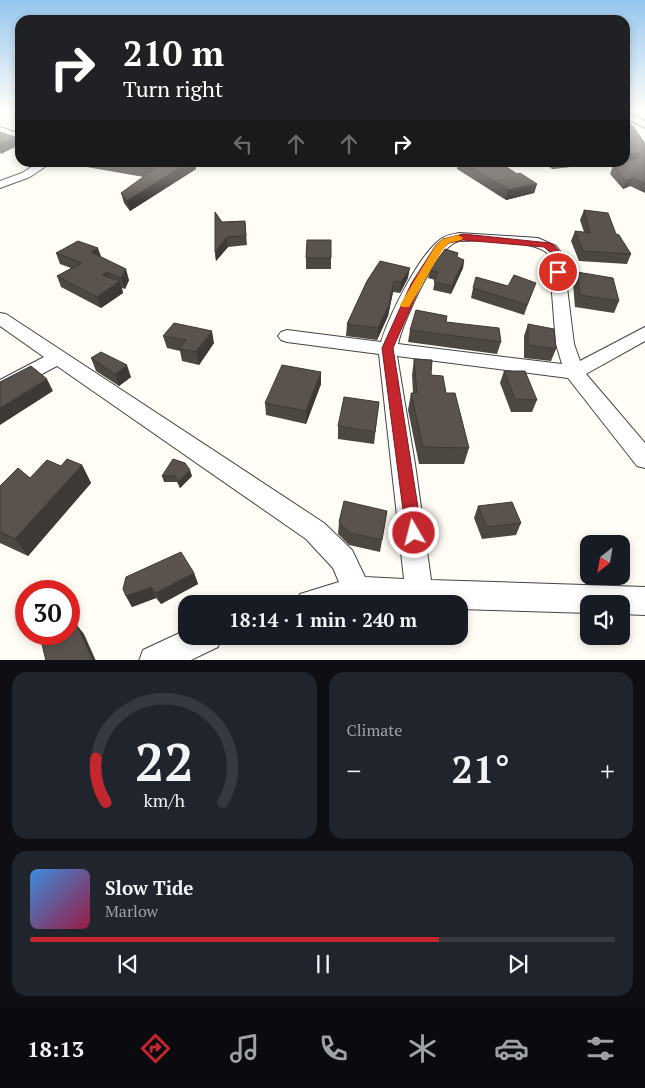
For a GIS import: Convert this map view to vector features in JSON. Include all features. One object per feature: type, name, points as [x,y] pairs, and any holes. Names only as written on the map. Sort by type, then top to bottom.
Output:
[{"type":"street","points":[[0,185],[26,175],[39,167]]},
{"type":"street","points":[[419,594],[414,533],[388,348],[416,284],[439,247],[446,241],[463,237],[540,243],[552,248],[556,254],[564,344],[574,372],[645,459]]},
{"type":"street","points":[[0,318],[315,531],[343,559],[356,591]]},
{"type":"street","points":[[287,336],[574,372],[645,333]]},
{"type":"street","points":[[0,389],[57,358]]},
{"type":"street","points":[[342,595],[356,591],[645,601]]},
{"type":"street","points":[[154,660],[187,645]]},
{"type":"building","points":[[630,141],[643,141],[645,144],[645,184],[633,178],[626,181],[614,167],[630,167],[630,160],[640,157],[639,153],[630,154]]},
{"type":"building","points":[[143,167],[181,167],[127,201],[121,193],[154,169]]},
{"type":"building","points":[[471,167],[506,167],[537,184],[508,190]]},
{"type":"building","points":[[584,210],[608,213],[616,234],[619,235],[631,254],[583,251],[575,231],[590,233]]},
{"type":"building","points":[[215,212],[222,222],[245,221],[246,236],[227,237],[215,252]]},
{"type":"building","points":[[307,240],[331,240],[331,258],[306,258]]},
{"type":"building","points":[[78,241],[98,248],[91,252],[126,269],[121,278],[107,272],[102,275],[120,281],[97,297],[57,276],[82,263],[56,253]]},
{"type":"building","points":[[445,249],[458,253],[457,257],[464,260],[452,286],[434,282],[438,272],[430,270]]},
{"type":"building","points":[[380,261],[410,268],[401,282],[394,281],[389,305],[378,328],[347,324],[367,281]]},
{"type":"building","points":[[577,272],[613,278],[619,301],[580,295]]},
{"type":"building","points":[[514,275],[536,283],[527,305],[473,288],[476,277],[508,286]]},
{"type":"building","points":[[416,310],[447,316],[446,322],[499,328],[501,342],[410,330]]},
{"type":"building","points":[[174,323],[212,331],[196,352],[179,349],[186,340],[163,336]]},
{"type":"building","points":[[528,324],[554,329],[556,349],[528,345]]},
{"type":"building","points":[[101,352],[127,365],[115,374],[91,358]]},
{"type":"building","points":[[414,359],[432,360],[431,375],[443,376],[446,393],[455,393],[469,448],[423,447],[411,393],[417,393]]},
{"type":"building","points":[[282,365],[321,372],[306,411],[265,403]]},
{"type":"building","points":[[31,366],[47,379],[0,408],[0,382]]},
{"type":"building","points":[[504,371],[525,371],[537,400],[515,399]]},
{"type":"building","points":[[344,397],[379,402],[375,432],[338,426]]},
{"type":"building","points":[[67,459],[82,465],[15,539],[0,532],[0,486],[18,468],[30,478],[47,460],[61,466]]},
{"type":"building","points":[[173,459],[185,463],[190,470],[178,482],[175,476],[162,476]]},
{"type":"building","points":[[344,501],[387,511],[382,540],[350,533],[339,522]]},
{"type":"building","points":[[512,502],[521,523],[487,527],[478,506]]},
{"type":"building","points":[[181,552],[194,573],[156,593],[151,587],[126,596],[123,589],[126,577]]},
{"type":"building","points":[[80,633],[93,660],[46,660],[42,645],[80,645]]},
{"type":"slow traffic","points":[[406,305],[416,284],[439,247],[446,241],[458,238]]},
{"type":"route","points":[[414,533],[388,348],[401,314],[416,284],[439,247],[446,241],[463,237],[525,241],[546,245],[552,248],[556,254],[558,272]]}]
